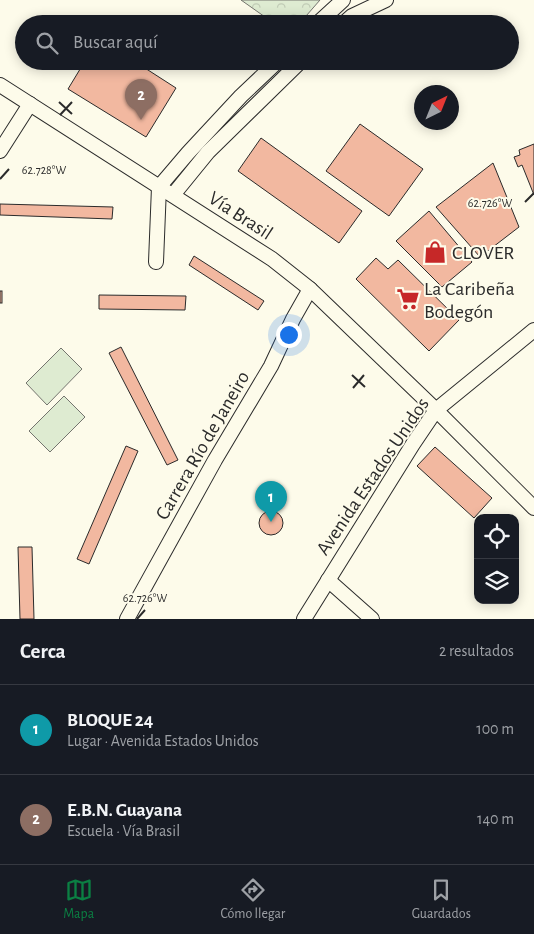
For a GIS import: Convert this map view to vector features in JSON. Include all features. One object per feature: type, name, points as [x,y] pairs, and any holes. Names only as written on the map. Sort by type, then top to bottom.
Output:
[{"type":"street","points":[[327,15],[343,0],[347,15]]},
{"type":"street","points":[[353,15],[364,4],[386,0]]},
{"type":"street","points":[[156,262],[159,187],[234,103],[269,70]]},
{"type":"street","points":[[172,195],[208,152],[292,70]]},
{"type":"street","name":"Vía Brasil","points":[[0,85],[272,259],[310,290],[436,410],[534,508]]},
{"type":"street","points":[[0,152],[30,104]]},
{"type":"street","name":"Carrera Río de Janeiro","points":[[126,619],[215,460],[271,366],[293,319],[310,290]]},
{"type":"street","name":"Avenida Estados Unidos","points":[[304,619],[436,410],[534,330]]},
{"type":"street","points":[[328,580],[372,619]]},
{"type":"green space","points":[[241,0],[320,0],[307,15],[262,15]]},
{"type":"green space","points":[[61,348],[82,369],[47,405],[26,383]]},
{"type":"green space","points":[[64,396],[85,417],[50,452],[29,431]]},
{"type":"building","points":[[80,70],[148,70],[176,88],[146,137],[68,89]]},
{"type":"building","points":[[360,124],[423,169],[389,216],[326,171]]},
{"type":"building","points":[[261,138],[362,211],[339,243],[238,171]]},
{"type":"building","points":[[534,144],[534,195],[522,165],[518,167],[514,157],[520,155],[519,150]]},
{"type":"building","points":[[493,163],[519,227],[480,257],[436,207]]},
{"type":"building","points":[[0,204],[113,207],[112,219],[0,215]]},
{"type":"building","name":"CLOVER","points":[[429,211],[472,262],[442,287],[396,241]]},
{"type":"building","points":[[194,256],[264,301],[258,310],[189,265]]},
{"type":"building","name":"La Caribeña Bodegón","points":[[376,258],[388,269],[398,260],[459,320],[429,351],[356,279]]},
{"type":"building","points":[[0,291],[2,291],[2,303],[0,303]]},
{"type":"building","points":[[99,295],[186,296],[185,310],[99,309]]},
{"type":"building","points":[[121,347],[178,460],[167,465],[109,353]]},
{"type":"building","points":[[126,446],[138,451],[89,564],[77,559]]},
{"type":"building","points":[[435,447],[492,498],[478,514],[474,514],[474,518],[417,466]]},
{"type":"building","points":[[271,511],[279,515],[283,523],[279,531],[271,535],[263,531],[259,523],[263,515]]},
{"type":"building","points":[[18,547],[32,547],[34,619],[20,619]]},
{"type":"place","name":"E.B.N. Guayana","points":[[141,120]]},
{"type":"place","name":"CLOVER","points":[[435,252]]},
{"type":"place","name":"La Caribeña Bodegón","points":[[408,299]]},
{"type":"place","name":"BLOQUE 24","points":[[271,522]]}]
